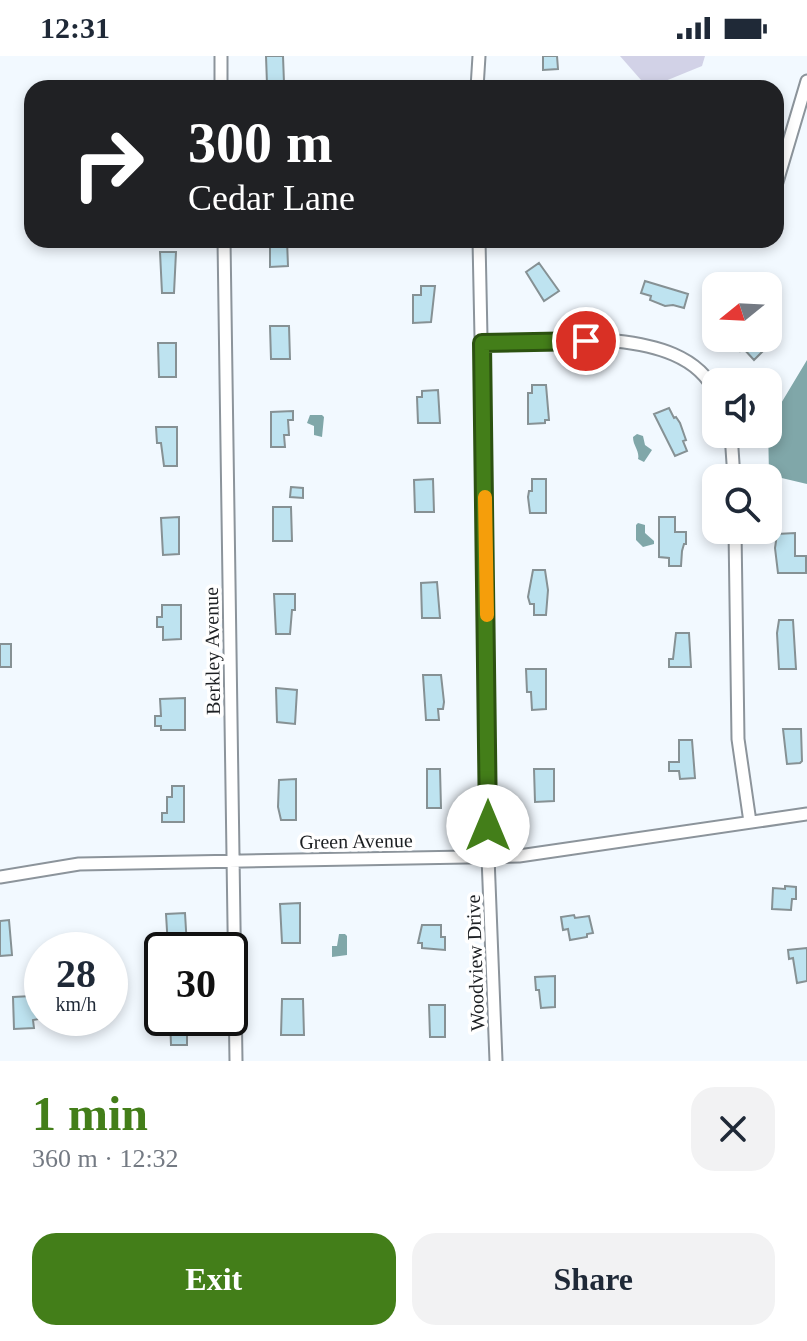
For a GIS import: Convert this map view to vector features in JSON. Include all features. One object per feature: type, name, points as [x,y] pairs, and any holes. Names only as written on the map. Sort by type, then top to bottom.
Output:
[{"type":"street","points":[[221,56],[221,80]]},
{"type":"street","points":[[478,80],[479,56]]},
{"type":"street","points":[[784,158],[807,81]]},
{"type":"street","name":"Berkley Avenue","points":[[224,248],[236,1061]]},
{"type":"street","name":"Woodview Drive","points":[[479,248],[488,661],[488,857],[496,1061]]},
{"type":"street","points":[[482,343],[638,343],[667,350],[696,368],[702,376]]},
{"type":"street","points":[[735,544],[738,739],[750,822]]},
{"type":"street","name":"Green Avenue","points":[[0,877],[79,864],[519,856],[807,814]]},
{"type":"shaded area","points":[[620,56],[705,56],[702,66],[668,80],[641,80]]},
{"type":"shaded area","points":[[807,360],[807,484],[782,478],[782,464],[769,464],[768,448],[782,448],[782,402]]},
{"type":"shaded area","points":[[310,415],[324,417],[322,437],[314,435],[314,426],[307,423]]},
{"type":"shaded area","points":[[637,434],[643,436],[645,445],[652,450],[644,462],[638,459],[633,440]]},
{"type":"shaded area","points":[[638,523],[645,525],[645,533],[654,544],[643,547],[636,540]]},
{"type":"shaded area","points":[[339,934],[347,936],[347,955],[332,957],[332,946],[337,946]]},
{"type":"building","points":[[266,56],[283,56],[284,80],[267,80]]},
{"type":"building","points":[[543,56],[557,56],[558,69],[543,70]]},
{"type":"building","points":[[270,248],[287,248],[288,266],[270,267]]},
{"type":"building","points":[[160,252],[176,252],[174,293],[162,293]]},
{"type":"building","points":[[539,263],[559,291],[544,301],[526,272]]},
{"type":"building","points":[[645,281],[688,294],[684,308],[665,306],[650,300],[651,296],[641,293]]},
{"type":"building","points":[[421,286],[435,286],[431,322],[413,323],[413,295],[421,295]]},
{"type":"building","points":[[270,326],[289,326],[290,359],[271,359]]},
{"type":"building","points":[[158,343],[176,343],[176,377],[159,377]]},
{"type":"building","points":[[747,352],[762,352],[754,360]]},
{"type":"building","points":[[532,385],[546,385],[549,420],[545,423],[528,424],[528,393],[532,393]]},
{"type":"building","points":[[438,390],[440,423],[418,423],[417,397],[422,397],[422,391]]},
{"type":"building","points":[[669,408],[680,423],[686,440],[683,441],[687,451],[675,456],[654,414]]},
{"type":"building","points":[[293,411],[293,420],[288,420],[289,435],[284,435],[285,447],[271,447],[271,412]]},
{"type":"building","points":[[156,427],[177,427],[177,466],[164,466]]},
{"type":"building","points":[[433,479],[434,512],[415,512],[414,480]]},
{"type":"building","points":[[532,479],[546,479],[546,513],[530,513],[528,497],[529,491],[532,491]]},
{"type":"building","points":[[291,487],[303,488],[303,498],[290,497]]},
{"type":"building","points":[[273,507],[291,507],[292,541],[273,541]]},
{"type":"building","points":[[179,517],[179,554],[163,555],[161,518]]},
{"type":"building","points":[[659,517],[675,517],[675,532],[686,532],[681,566],[669,566],[669,558],[659,557]]},
{"type":"building","points":[[795,533],[795,556],[806,556],[806,573],[778,573],[775,548],[776,544],[782,544],[782,534]]},
{"type":"building","points":[[533,570],[545,570],[548,590],[546,615],[534,615],[534,604],[530,604],[528,597]]},
{"type":"building","points":[[437,582],[440,618],[422,618],[421,583]]},
{"type":"building","points":[[274,594],[295,594],[290,634],[276,634]]},
{"type":"building","points":[[162,605],[181,605],[181,639],[163,640],[163,627],[157,627],[157,617],[162,617]]},
{"type":"building","points":[[779,620],[793,620],[796,669],[779,669]]},
{"type":"building","points":[[676,633],[689,633],[691,667],[669,667]]},
{"type":"building","points":[[0,644],[11,644],[11,667],[0,667]]},
{"type":"building","points":[[526,669],[546,669],[546,709],[532,710]]},
{"type":"building","points":[[423,675],[441,675],[444,702],[443,709],[438,709],[439,720],[426,720]]},
{"type":"building","points":[[276,688],[297,690],[295,724],[277,722]]},
{"type":"building","points":[[185,698],[185,730],[161,730],[161,726],[155,726],[155,716],[161,716],[160,699]]},
{"type":"building","points":[[783,729],[801,729],[800,763],[787,764]]},
{"type":"building","points":[[679,740],[692,740],[695,778],[680,779],[679,771],[669,771],[669,762],[679,762]]},
{"type":"building","points":[[427,769],[440,769],[441,808],[427,808]]},
{"type":"building","points":[[534,769],[554,769],[554,801],[535,802]]},
{"type":"building","points":[[296,779],[296,820],[281,820],[279,780]]},
{"type":"building","points":[[172,786],[184,786],[184,822],[162,822],[162,813],[167,813],[167,797],[172,797]]},
{"type":"building","points":[[785,886],[796,887],[796,899],[792,899],[791,910],[772,909],[773,888],[785,889]]},
{"type":"building","points":[[300,903],[300,943],[282,943],[280,904]]},
{"type":"building","points":[[185,913],[186,932],[167,932],[166,914]]},
{"type":"building","points":[[574,915],[575,918],[589,916],[593,933],[570,940],[568,929],[563,930],[561,917]]},
{"type":"building","points":[[9,920],[12,955],[0,956],[0,921]]},
{"type":"building","points":[[422,925],[441,925],[445,950],[422,948],[422,943],[418,943]]},
{"type":"building","points":[[807,948],[807,981],[797,983],[793,958],[789,959],[788,950]]},
{"type":"building","points":[[555,976],[555,1007],[541,1008],[535,977]]},
{"type":"building","points":[[24,996],[24,1028],[14,1029],[13,997]]},
{"type":"building","points":[[282,999],[303,999],[304,1035],[281,1035]]},
{"type":"building","points":[[429,1005],[445,1005],[445,1037],[430,1037]]},
{"type":"building","points":[[171,1036],[187,1036],[187,1045],[171,1045]]},
{"type":"slow traffic","points":[[485,497],[487,615]]},
{"type":"route","points":[[488,826],[482,343],[586,341]]}]
